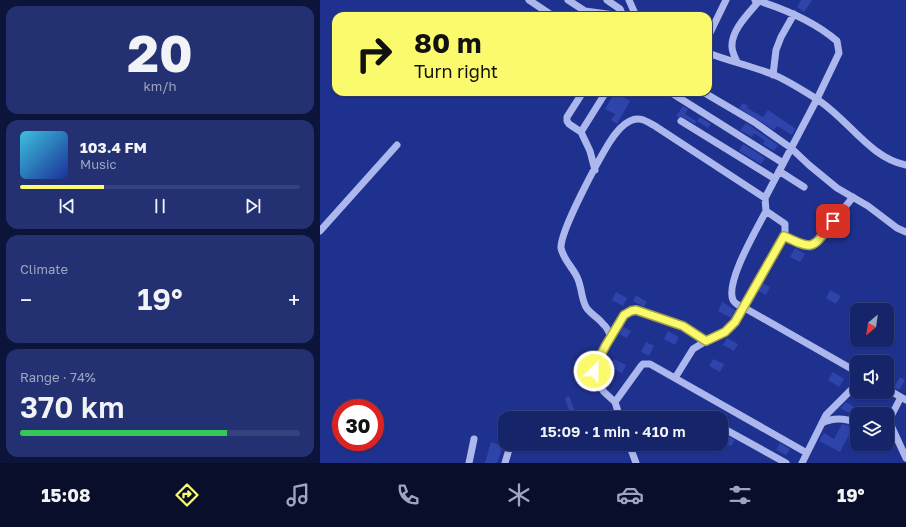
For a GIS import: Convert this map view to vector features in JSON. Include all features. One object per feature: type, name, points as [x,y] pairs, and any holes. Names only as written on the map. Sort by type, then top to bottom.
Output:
[{"type":"street","points":[[529,0],[547,12]]},
{"type":"street","points":[[568,0],[583,12]]},
{"type":"street","points":[[607,0],[620,9],[621,12]]},
{"type":"street","points":[[628,0],[634,12]]},
{"type":"street","points":[[712,29],[726,0]]},
{"type":"street","points":[[737,62],[732,49],[732,39],[736,30],[758,0],[794,14],[837,41],[839,53],[817,99],[765,198],[766,211],[742,258],[733,282],[733,299],[735,303],[850,368]]},
{"type":"street","points":[[773,75],[776,50],[781,37],[794,14]]},
{"type":"street","points":[[712,54],[773,75],[817,99],[845,121],[870,146],[899,164],[906,165]]},
{"type":"street","points":[[581,96],[567,118],[567,121],[581,132],[590,151],[595,170]]},
{"type":"street","points":[[581,132],[604,96]]},
{"type":"street","points":[[676,96],[783,163]]},
{"type":"street","points":[[710,96],[754,122],[791,148],[808,165],[837,188],[868,206],[897,228],[906,232]]},
{"type":"street","points":[[611,337],[605,325],[585,306],[577,276],[562,254],[561,247],[562,240],[574,210],[609,142],[618,130],[629,121],[636,118],[642,119],[765,198]]},
{"type":"street","points":[[681,121],[775,178]]},
{"type":"street","points":[[320,231],[397,145]]},
{"type":"street","points":[[779,171],[804,187]]},
{"type":"street","points":[[784,236],[802,245],[811,246],[816,243],[853,197]]},
{"type":"street","points":[[675,378],[693,349],[725,332],[735,322],[784,236],[786,228],[785,224],[766,211]]},
{"type":"street","points":[[618,411],[615,402],[604,392],[594,378],[596,364],[624,315],[636,310],[683,326],[706,341]]},
{"type":"street","points":[[615,402],[637,370],[644,364],[654,366],[807,453]]},
{"type":"street","points":[[802,463],[831,408],[850,390]]},
{"type":"street","points":[[894,393],[904,398],[894,414]]},
{"type":"street","points":[[822,423],[829,420],[843,419],[850,421]]},
{"type":"street","points":[[728,431],[786,463]]},
{"type":"street","points":[[894,435],[906,458]]},
{"type":"street","points":[[469,463],[474,439]]},
{"type":"street","points":[[505,463],[509,451]]},
{"type":"street","points":[[632,451],[636,463]]},
{"type":"building","points":[[801,0],[812,0],[804,12],[797,7]]},
{"type":"building","points":[[613,96],[622,96],[630,101],[617,124],[611,120],[615,114],[605,109]]},
{"type":"building","points":[[743,103],[748,106],[747,108],[763,117],[768,110],[796,129],[792,135],[777,126],[774,130],[739,108]]},
{"type":"building","points":[[683,106],[688,109],[685,114],[696,121],[695,124],[683,117],[676,116]]},
{"type":"building","points":[[700,117],[711,124],[708,128],[697,121]]},
{"type":"building","points":[[746,123],[778,145],[774,151],[763,144],[765,141],[754,133],[752,137],[740,130]]},
{"type":"building","points":[[743,144],[765,158],[761,164],[739,151]]},
{"type":"building","points":[[795,248],[805,254],[800,262],[790,257]]},
{"type":"building","points":[[763,283],[770,287],[766,295],[758,291]]},
{"type":"building","points":[[830,290],[841,296],[836,304],[826,298]]},
{"type":"building","points":[[616,292],[627,298],[623,306],[612,300]]},
{"type":"building","points":[[636,295],[647,302],[644,307],[633,301]]},
{"type":"building","points":[[722,302],[735,310],[731,318],[718,311]]},
{"type":"building","points":[[623,327],[631,331],[627,338],[619,334]]},
{"type":"building","points":[[668,331],[679,337],[675,345],[664,339]]},
{"type":"building","points":[[727,338],[738,344],[734,351],[723,345]]},
{"type":"building","points":[[646,342],[654,346],[649,356],[641,352]]},
{"type":"building","points":[[614,359],[626,365],[622,373],[610,367]]},
{"type":"building","points":[[713,359],[724,364],[720,372],[709,366]]},
{"type":"building","points":[[833,372],[844,379],[839,387],[828,380]]},
{"type":"building","points":[[900,377],[905,380],[899,390],[894,387]]},
{"type":"building","points":[[569,396],[575,411],[569,411],[565,398]]},
{"type":"building","points":[[846,402],[854,407],[850,407],[850,413],[840,408]]},
{"type":"building","points":[[842,424],[850,426],[850,433],[840,452],[819,441],[824,433],[834,439]]},
{"type":"building","points":[[728,436],[735,440],[731,446],[728,444]]},
{"type":"building","points":[[491,442],[498,444],[498,451],[501,451],[497,463],[485,463]]},
{"type":"building","points":[[780,443],[790,449],[786,455],[776,450]]},
{"type":"route","points":[[594,371],[606,345],[624,315],[631,311],[636,310],[683,326],[706,341],[725,332],[735,322],[784,236],[802,245],[811,246],[816,243],[833,221]]}]
